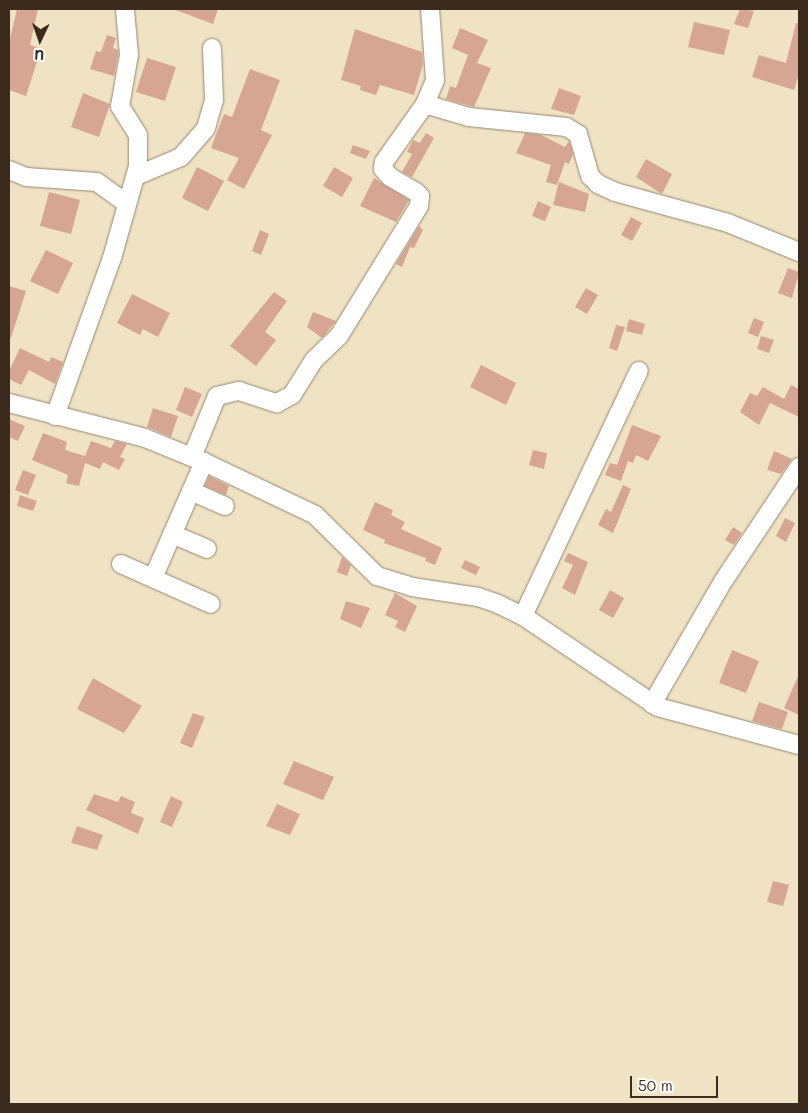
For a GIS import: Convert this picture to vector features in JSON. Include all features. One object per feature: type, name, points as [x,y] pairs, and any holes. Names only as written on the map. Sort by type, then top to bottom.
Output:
[{"type":"street","points":[[55,416],[112,258],[136,176],[138,135],[120,106],[129,55],[125,9]]},
{"type":"street","points":[[153,578],[191,491],[198,459],[217,396],[239,391],[283,402],[292,395],[314,360],[339,336],[419,206],[420,196],[390,177],[383,168],[384,162],[425,104],[434,80],[430,9]]},
{"type":"street","points":[[136,176],[180,157],[206,128],[214,100],[212,48]]},
{"type":"street","points":[[425,104],[470,117],[566,127],[578,134],[586,165],[598,184],[615,192],[728,223],[799,252]]},
{"type":"street","points":[[9,170],[26,177],[97,182],[127,204]]},
{"type":"street","points":[[523,616],[639,371]]},
{"type":"street","points":[[9,403],[145,438],[198,459],[315,515],[377,576],[412,587],[478,597],[523,616],[652,704],[673,712],[799,745]]},
{"type":"street","points":[[652,704],[724,580],[799,467]]},
{"type":"street","points":[[191,491],[225,506]]},
{"type":"street","points":[[172,534],[207,549]]},
{"type":"street","points":[[121,564],[211,604]]},
{"type":"building","points":[[17,9],[38,9],[30,45],[41,49],[26,96],[9,90],[9,43]]},
{"type":"building","points":[[173,9],[218,9],[213,24]]},
{"type":"building","points":[[740,9],[754,11],[748,28],[734,24]]},
{"type":"building","points":[[694,22],[730,30],[724,55],[688,47]]},
{"type":"building","points":[[796,23],[799,23],[799,74],[794,90],[752,77],[759,55],[786,63]]},
{"type":"building","points":[[460,28],[488,40],[477,63],[491,68],[474,107],[446,99],[450,86],[456,88],[468,55],[452,48]]},
{"type":"building","points":[[355,29],[422,52],[423,64],[414,95],[380,85],[376,95],[360,90],[361,86],[341,80]]},
{"type":"building","points":[[107,35],[116,38],[113,48],[118,50],[118,55],[114,76],[90,69],[96,51],[101,52]]},
{"type":"building","points":[[147,58],[176,67],[165,101],[136,92]]},
{"type":"building","points":[[250,69],[280,80],[261,130],[272,135],[244,189],[227,180],[239,158],[211,148],[224,114],[232,117]]},
{"type":"building","points":[[559,88],[581,96],[574,115],[551,109]]},
{"type":"building","points":[[83,93],[110,104],[99,137],[71,127]]},
{"type":"building","points":[[426,133],[434,138],[412,177],[402,172],[412,154],[407,152],[413,140],[420,143]]},
{"type":"building","points":[[525,133],[541,135],[565,147],[569,141],[573,154],[569,164],[565,162],[557,185],[546,182],[551,165],[516,153]]},
{"type":"building","points":[[353,145],[370,151],[366,159],[350,153]]},
{"type":"building","points":[[646,159],[672,174],[662,194],[636,177]]},
{"type":"building","points":[[197,167],[224,181],[208,211],[182,198]]},
{"type":"building","points":[[334,167],[353,178],[342,197],[323,186]]},
{"type":"building","points":[[374,178],[409,200],[396,222],[360,206]]},
{"type":"building","points":[[559,182],[589,194],[585,212],[553,205]]},
{"type":"building","points":[[49,192],[80,200],[71,234],[40,226]]},
{"type":"building","points":[[538,201],[551,207],[545,221],[532,216]]},
{"type":"building","points":[[631,217],[642,223],[632,241],[621,235]]},
{"type":"building","points":[[419,226],[423,230],[414,248],[410,247],[402,267],[396,264]]},
{"type":"building","points":[[260,230],[269,234],[261,255],[252,251]]},
{"type":"building","points":[[46,250],[73,263],[58,294],[30,281]]},
{"type":"building","points":[[788,268],[799,272],[792,298],[778,293]]},
{"type":"building","points":[[9,286],[26,291],[11,338],[9,338]]},
{"type":"building","points":[[586,288],[598,295],[587,314],[575,307]]},
{"type":"building","points":[[274,292],[287,301],[265,332],[276,340],[256,366],[230,346]]},
{"type":"building","points":[[132,294],[170,313],[158,337],[143,329],[140,335],[117,323]]},
{"type":"building","points":[[313,312],[336,321],[322,338],[307,327]]},
{"type":"building","points":[[754,318],[764,322],[758,337],[748,333]]},
{"type":"building","points":[[629,319],[645,324],[642,335],[626,331]]},
{"type":"building","points":[[616,325],[625,327],[617,351],[609,348]]},
{"type":"building","points":[[761,336],[774,340],[769,353],[757,349]]},
{"type":"building","points":[[20,348],[49,362],[51,357],[63,362],[55,384],[29,370],[21,385],[9,379],[9,371]]},
{"type":"building","points":[[481,365],[516,383],[506,405],[470,387]]},
{"type":"building","points":[[791,385],[799,389],[799,417],[770,403],[759,425],[740,412],[750,393],[757,396],[763,387],[784,399]]},
{"type":"building","points":[[185,387],[202,394],[192,417],[176,410]]},
{"type":"building","points":[[153,408],[178,416],[171,437],[147,427]]},
{"type":"building","points":[[9,419],[25,426],[18,441],[9,437]]},
{"type":"building","points":[[632,425],[661,436],[648,461],[636,455],[633,463],[628,461],[621,481],[605,475],[610,463],[617,465]]},
{"type":"building","points":[[43,433],[67,442],[65,450],[85,456],[91,441],[111,448],[115,441],[127,444],[120,457],[125,459],[119,470],[103,462],[100,469],[85,463],[79,486],[66,483],[68,475],[32,460]]},
{"type":"building","points":[[533,450],[547,453],[544,469],[529,465]]},
{"type":"building","points":[[774,451],[792,459],[781,474],[767,470]]},
{"type":"building","points":[[23,470],[36,475],[28,495],[15,490]]},
{"type":"building","points":[[209,476],[229,486],[226,495],[205,486]]},
{"type":"building","points":[[623,485],[631,489],[613,533],[598,525],[606,509],[611,512]]},
{"type":"building","points":[[20,495],[37,501],[33,511],[17,506]]},
{"type":"building","points":[[375,502],[393,510],[391,515],[405,522],[401,529],[442,548],[435,565],[425,561],[426,558],[384,543],[385,540],[363,530]]},
{"type":"building","points":[[785,518],[795,523],[786,542],[776,536]]},
{"type":"building","points":[[733,527],[742,533],[734,545],[725,540]]},
{"type":"building","points":[[568,553],[588,562],[575,595],[562,588],[573,565],[564,561]]},
{"type":"building","points":[[342,557],[351,565],[347,576],[337,572]]},
{"type":"building","points":[[465,560],[480,567],[476,575],[461,568]]},
{"type":"building","points":[[610,590],[624,598],[613,618],[599,610]]},
{"type":"building","points":[[395,593],[417,606],[405,632],[395,627],[398,621],[385,615]]},
{"type":"building","points":[[346,601],[370,608],[361,628],[340,619]]},
{"type":"building","points":[[732,650],[759,661],[746,693],[719,683]]},
{"type":"building","points":[[799,674],[799,715],[784,708]]},
{"type":"building","points":[[93,678],[142,706],[124,733],[77,709]]},
{"type":"building","points":[[759,702],[788,712],[782,729],[752,721]]},
{"type":"building","points":[[193,713],[205,717],[192,748],[180,743]]},
{"type":"building","points":[[294,761],[334,777],[323,800],[283,784]]},
{"type":"building","points":[[94,794],[118,802],[121,796],[135,802],[131,813],[144,818],[138,834],[86,810]]},
{"type":"building","points":[[171,796],[183,802],[172,827],[160,822]]},
{"type":"building","points":[[277,804],[300,814],[290,835],[266,826]]},
{"type":"building","points":[[77,826],[103,835],[97,850],[71,843]]},
{"type":"building","points":[[773,881],[789,885],[783,906],[767,902]]}]
